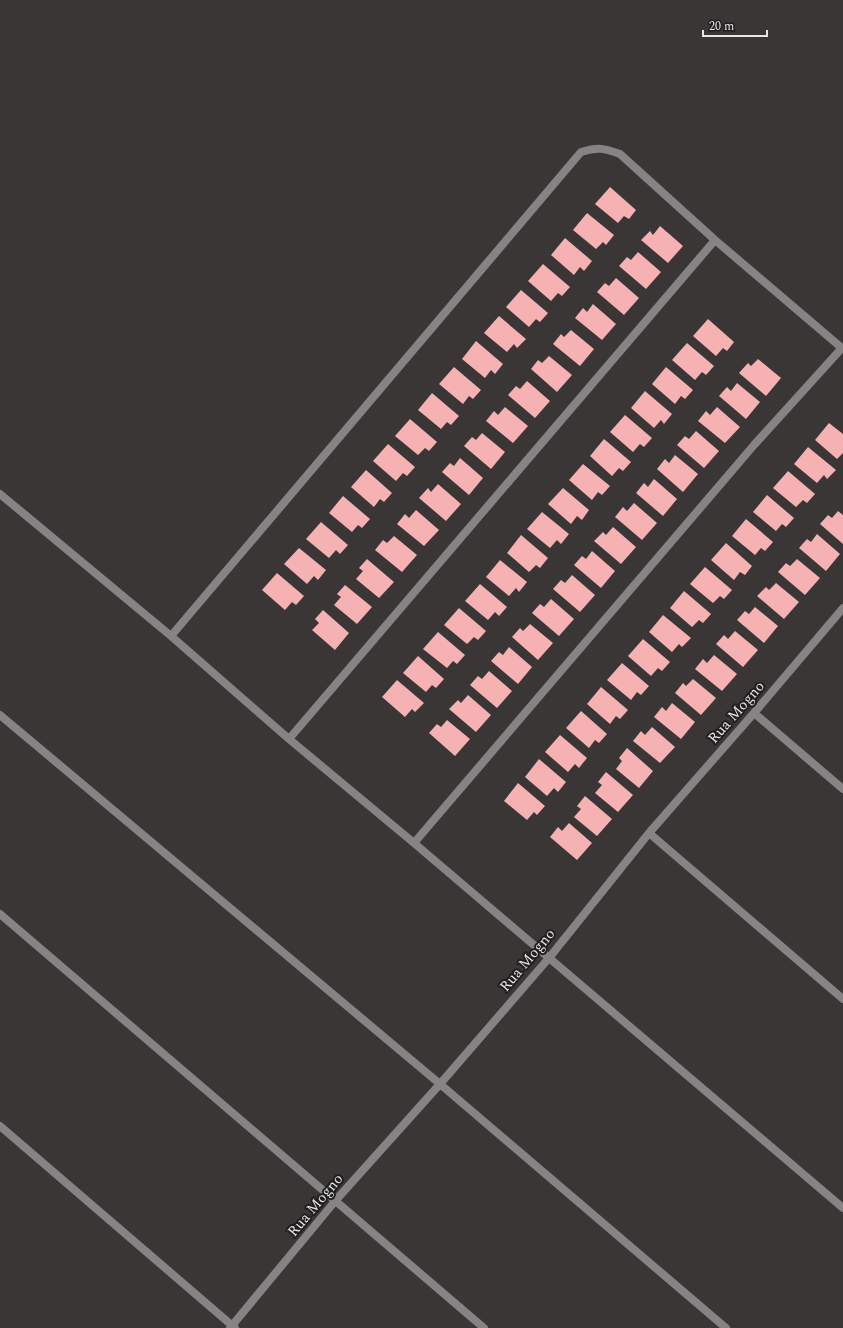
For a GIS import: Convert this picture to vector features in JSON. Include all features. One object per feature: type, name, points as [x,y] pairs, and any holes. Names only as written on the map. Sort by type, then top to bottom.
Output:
[{"type":"street","points":[[171,636],[581,152],[596,148],[607,149],[620,154],[715,240],[843,349],[754,445],[414,843]]},
{"type":"street","points":[[289,739],[715,240]]},
{"type":"street","points":[[0,494],[171,636],[289,739],[414,843],[843,1208]]},
{"type":"street","name":"Rua Mogno","points":[[232,1327],[336,1200],[440,1084],[549,958],[649,833],[843,608]]},
{"type":"street","points":[[754,713],[843,789]]},
{"type":"street","points":[[0,715],[440,1084],[726,1328]]},
{"type":"street","points":[[649,833],[843,999]]},
{"type":"street","points":[[0,914],[484,1328]]},
{"type":"street","points":[[0,1126],[232,1327]]},
{"type":"building","points":[[610,187],[636,210],[629,219],[624,216],[618,223],[595,204]]},
{"type":"building","points":[[587,213],[614,235],[606,245],[603,242],[596,249],[573,230]]},
{"type":"building","points":[[660,226],[683,246],[668,263],[641,240],[650,231],[653,235]]},
{"type":"building","points":[[565,238],[592,261],[584,271],[580,267],[574,275],[551,255]]},
{"type":"building","points":[[638,252],[661,272],[646,289],[619,266],[627,257],[631,260]]},
{"type":"building","points":[[543,264],[570,287],[562,296],[558,293],[551,301],[528,281]]},
{"type":"building","points":[[616,278],[639,298],[624,315],[597,292],[605,283],[609,286]]},
{"type":"building","points":[[521,290],[548,313],[540,322],[536,319],[529,327],[506,307]]},
{"type":"building","points":[[593,304],[616,324],[602,340],[575,318],[583,308],[587,312]]},
{"type":"building","points":[[499,316],[526,339],[517,348],[514,344],[507,352],[484,333]]},
{"type":"building","points":[[708,319],[734,342],[727,351],[723,348],[716,356],[693,336]]},
{"type":"building","points":[[571,330],[594,349],[580,366],[553,344],[561,334],[564,337]]},
{"type":"building","points":[[476,341],[503,364],[495,374],[491,370],[485,378],[462,359]]},
{"type":"building","points":[[687,343],[714,366],[706,375],[702,372],[695,380],[672,360]]},
{"type":"building","points":[[549,356],[572,375],[557,392],[531,369],[538,360],[542,363]]},
{"type":"building","points":[[758,359],[781,378],[766,396],[739,373],[748,363],[751,366]]},
{"type":"building","points":[[454,367],[481,390],[473,399],[469,396],[463,404],[439,384]]},
{"type":"building","points":[[666,367],[693,390],[685,399],[681,396],[675,404],[652,384]]},
{"type":"building","points":[[527,381],[550,401],[535,418],[508,395],[516,386],[520,389]]},
{"type":"building","points":[[737,383],[760,402],[746,419],[719,396],[727,387],[731,391]]},
{"type":"building","points":[[645,391],[672,414],[664,424],[661,420],[654,428],[631,408]]},
{"type":"building","points":[[432,393],[459,416],[451,425],[447,422],[441,429],[418,410]]},
{"type":"building","points":[[505,407],[528,426],[513,443],[486,421],[494,411],[498,415]]},
{"type":"building","points":[[717,407],[740,427],[725,443],[698,421],[706,411],[710,415]]},
{"type":"building","points":[[625,415],[652,438],[644,447],[640,444],[633,452],[610,432]]},
{"type":"building","points":[[410,419],[437,442],[429,451],[425,448],[418,455],[395,436]]},
{"type":"building","points":[[829,423],[843,434],[843,453],[837,459],[815,440]]},
{"type":"building","points":[[696,431],[719,451],[704,468],[677,445],[685,436],[689,439]]},
{"type":"building","points":[[482,433],[505,452],[491,469],[464,446],[472,437],[476,440]]},
{"type":"building","points":[[604,439],[631,462],[623,471],[619,468],[612,476],[590,456]]},
{"type":"building","points":[[388,444],[415,467],[407,476],[403,473],[396,481],[373,461]]},
{"type":"building","points":[[808,447],[836,470],[827,479],[824,475],[817,483],[794,464]]},
{"type":"building","points":[[675,455],[698,474],[683,492],[657,469],[665,459],[669,463]]},
{"type":"building","points":[[460,458],[483,478],[469,495],[442,472],[450,463],[454,466]]},
{"type":"building","points":[[583,464],[610,486],[602,495],[598,492],[592,500],[569,480]]},
{"type":"building","points":[[366,470],[392,493],[384,502],[380,499],[374,507],[351,487]]},
{"type":"building","points":[[788,471],[815,494],[807,503],[803,500],[796,507],[773,488]]},
{"type":"building","points":[[654,479],[677,499],[663,516],[636,493],[644,483],[648,487]]},
{"type":"building","points":[[438,484],[461,504],[446,521],[419,498],[428,488],[431,492]]},
{"type":"building","points":[[563,488],[589,510],[582,520],[577,516],[571,524],[548,504]]},
{"type":"building","points":[[767,495],[794,518],[786,527],[782,524],[776,531],[753,512]]},
{"type":"building","points":[[343,496],[370,519],[362,528],[358,525],[352,532],[329,513]]},
{"type":"building","points":[[634,503],[657,523],[642,540],[615,517],[623,507],[627,511]]},
{"type":"building","points":[[416,510],[439,530],[424,546],[397,524],[405,514],[409,518]]},
{"type":"building","points":[[838,511],[843,515],[843,544],[820,524],[828,515],[832,518]]},
{"type":"building","points":[[542,512],[569,534],[561,544],[557,540],[550,548],[527,529]]},
{"type":"building","points":[[746,519],[773,542],[765,551],[761,548],[755,555],[732,536]]},
{"type":"building","points":[[321,522],[348,545],[340,554],[336,550],[329,558],[306,539]]},
{"type":"building","points":[[613,527],[636,547],[621,564],[594,541],[603,532],[606,535]]},
{"type":"building","points":[[817,534],[840,554],[826,571],[799,548],[807,539],[811,542]]},
{"type":"building","points":[[521,535],[548,558],[540,568],[536,565],[529,572],[507,553]]},
{"type":"building","points":[[394,536],[417,555],[402,572],[375,550],[383,540],[387,543]]},
{"type":"building","points":[[726,543],[752,566],[745,575],[740,572],[734,580],[711,560]]},
{"type":"building","points":[[299,548],[326,570],[318,580],[314,576],[307,584],[284,564]]},
{"type":"building","points":[[592,551],[615,571],[601,588],[574,565],[582,556],[586,559]]},
{"type":"building","points":[[367,559],[394,582],[379,598],[356,579],[363,571],[359,568]]},
{"type":"building","points":[[797,559],[820,578],[805,595],[778,572],[786,563],[790,566]]},
{"type":"building","points":[[500,560],[527,582],[519,592],[516,588],[509,596],[486,577]]},
{"type":"building","points":[[705,567],[732,590],[724,599],[720,596],[713,603],[690,584]]},
{"type":"building","points":[[277,573],[304,596],[296,605],[292,602],[285,610],[262,590]]},
{"type":"building","points":[[572,575],[595,595],[580,612],[553,589],[561,580],[565,583]]},
{"type":"building","points":[[776,583],[799,602],[784,619],[757,596],[766,587],[769,590]]},
{"type":"building","points":[[480,584],[507,607],[499,616],[495,612],[488,620],[465,601]]},
{"type":"building","points":[[345,585],[372,607],[357,624],[334,605],[341,597],[337,594]]},
{"type":"building","points":[[684,591],[711,614],[703,623],[699,620],[692,627],[670,608]]},
{"type":"building","points":[[551,599],[574,619],[559,636],[532,613],[540,604],[544,607]]},
{"type":"building","points":[[755,607],[778,626],[764,643],[737,620],[745,611],[749,614]]},
{"type":"building","points":[[459,608],[486,631],[478,640],[474,637],[467,644],[444,625]]},
{"type":"building","points":[[323,610],[349,633],[335,650],[312,630],[319,623],[315,619]]},
{"type":"building","points":[[663,615],[691,638],[682,647],[679,644],[672,652],[649,632]]},
{"type":"building","points":[[530,624],[553,643],[538,660],[512,637],[520,628],[523,631]]},
{"type":"building","points":[[735,631],[758,650],[743,667],[716,644],[724,635],[728,639]]},
{"type":"building","points":[[438,632],[465,655],[457,664],[453,661],[447,668],[423,649]]},
{"type":"building","points":[[643,639],[670,662],[662,671],[658,668],[651,676],[628,656]]},
{"type":"building","points":[[509,647],[532,667],[518,684],[491,661],[499,652],[503,655]]},
{"type":"building","points":[[714,655],[737,674],[722,691],[695,669],[703,659],[707,663]]},
{"type":"building","points":[[418,656],[444,679],[436,688],[432,685],[426,692],[403,673]]},
{"type":"building","points":[[622,663],[649,686],[641,695],[637,692],[631,700],[607,680]]},
{"type":"building","points":[[489,671],[512,691],[497,708],[470,685],[478,676],[482,679]]},
{"type":"building","points":[[693,679],[716,698],[701,715],[675,693],[683,683],[686,686]]},
{"type":"building","points":[[397,680],[424,703],[415,712],[412,709],[405,717],[382,697]]},
{"type":"building","points":[[601,687],[628,710],[620,719],[616,716],[610,724],[587,704]]},
{"type":"building","points":[[468,695],[491,715],[476,732],[449,709],[458,700],[461,703]]},
{"type":"building","points":[[672,703],[695,722],[681,739],[654,717],[662,707],[666,711]]},
{"type":"building","points":[[581,711],[607,734],[599,743],[595,740],[589,748],[566,728]]},
{"type":"building","points":[[447,720],[470,739],[455,756],[429,733],[437,724],[441,727]]},
{"type":"building","points":[[652,727],[675,747],[660,763],[633,741],[641,731],[645,735]]},
{"type":"building","points":[[560,735],[587,758],[579,768],[575,764],[568,772],[545,752]]},
{"type":"building","points":[[627,748],[653,771],[639,788],[616,769],[622,761],[619,758]]},
{"type":"building","points":[[539,759],[566,782],[558,792],[554,788],[547,796],[525,777]]},
{"type":"building","points":[[606,772],[633,795],[618,812],[595,793],[602,785],[598,782]]},
{"type":"building","points":[[518,783],[545,806],[537,815],[534,812],[527,820],[504,801]]},
{"type":"building","points":[[585,796],[612,819],[597,836],[574,817],[581,809],[577,806]]},
{"type":"building","points":[[569,823],[592,843],[577,860],[550,837],[558,827],[562,831]]}]
